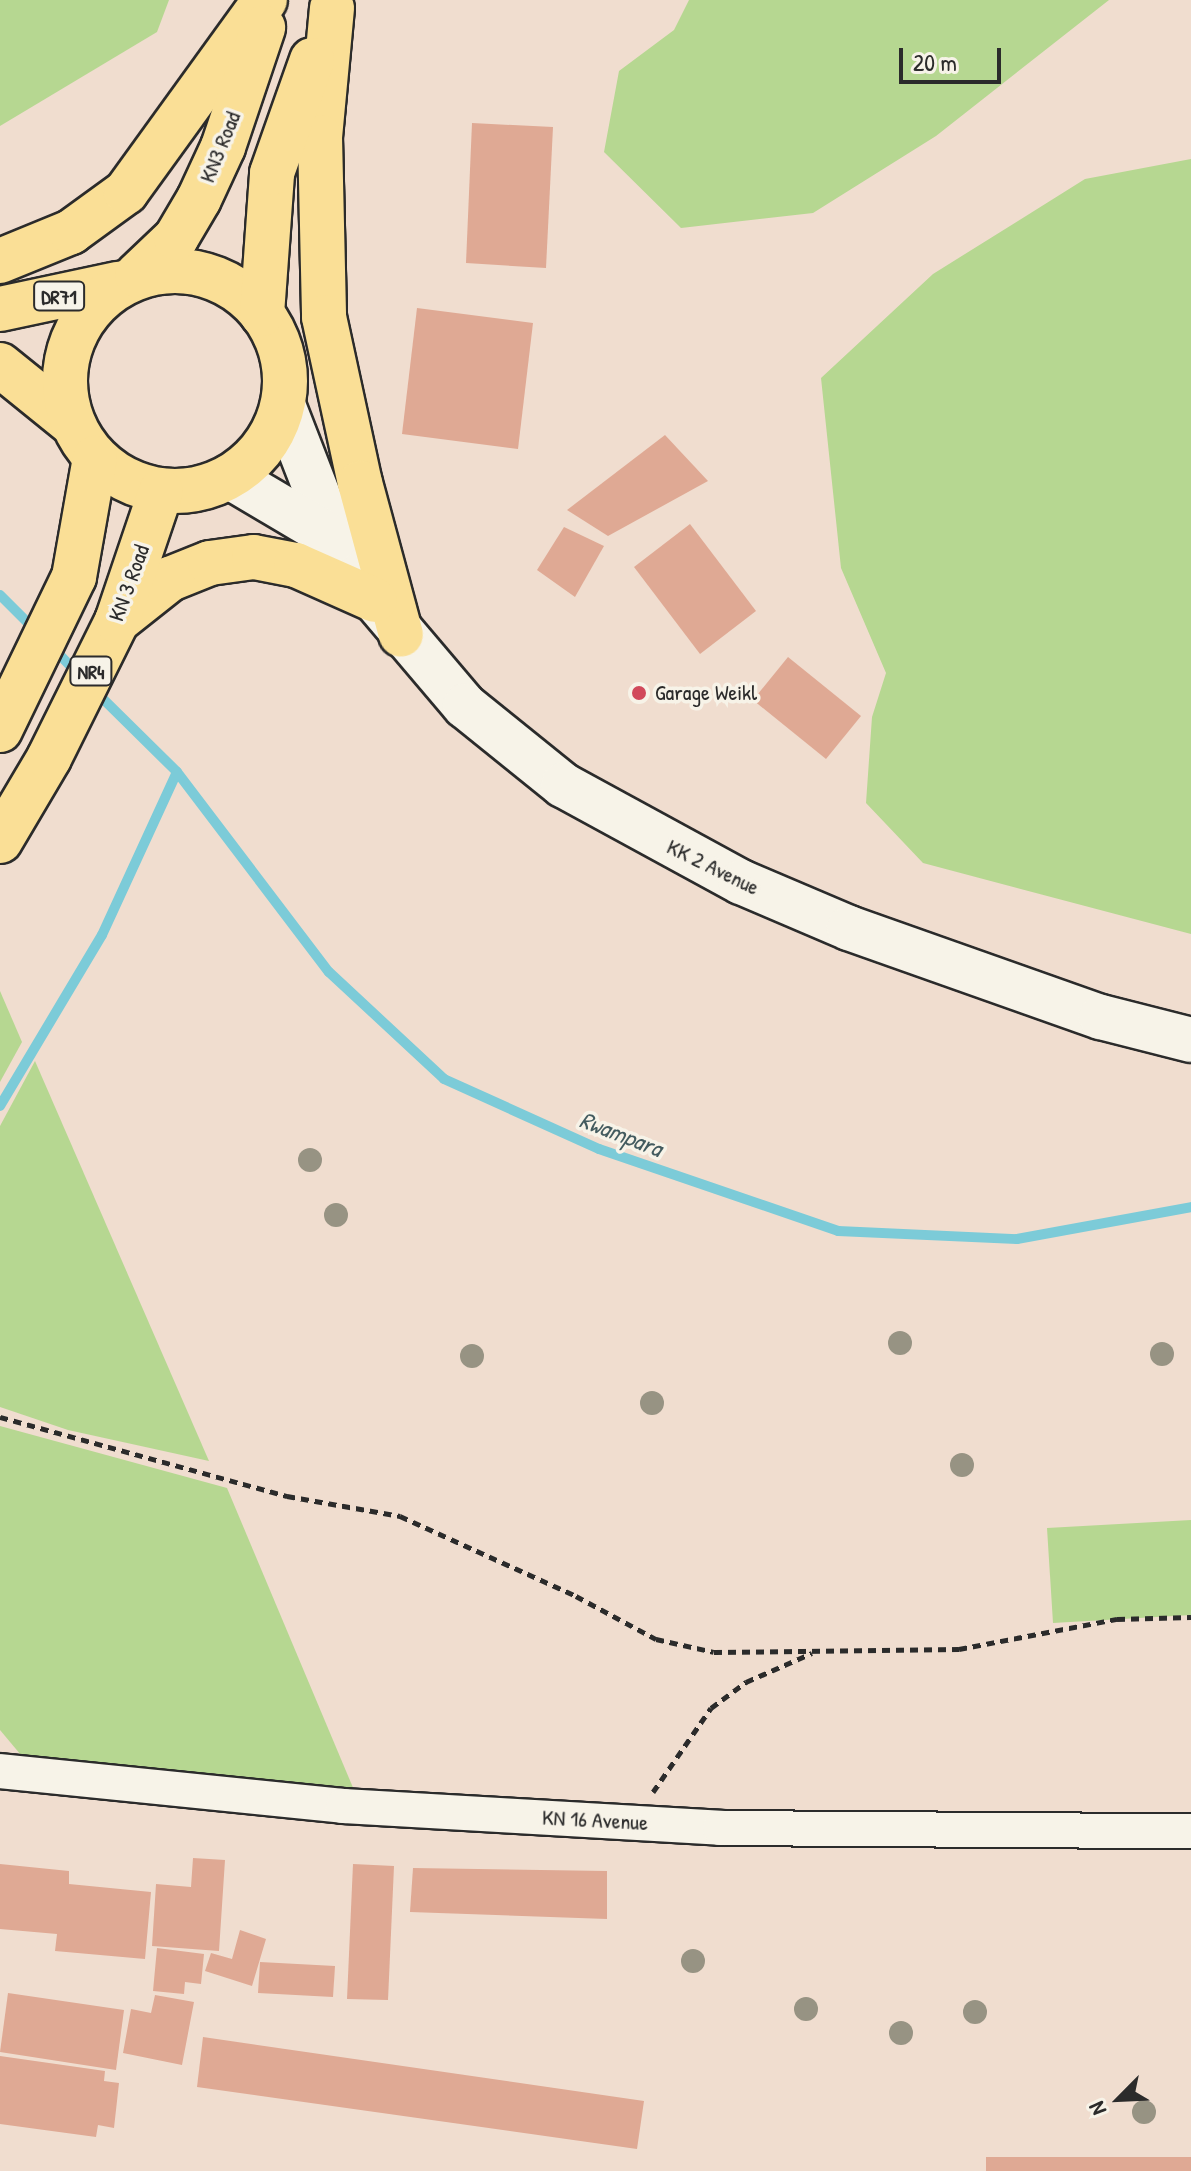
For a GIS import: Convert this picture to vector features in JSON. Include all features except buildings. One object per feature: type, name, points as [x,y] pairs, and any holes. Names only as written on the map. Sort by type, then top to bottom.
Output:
[{"type":"main road","points":[[0,261],[71,232],[126,192],[265,0]]},
{"type":"main road","name":"KN3 Road","points":[[128,280],[176,238],[199,199],[223,147],[273,0]]},
{"type":"main road","points":[[262,314],[272,173],[334,4]]},
{"type":"main road","points":[[334,4],[320,152],[324,317],[360,483],[401,635]]},
{"type":"main road","points":[[0,365],[125,480],[161,491],[188,491],[230,477],[259,454],[283,405],[285,370],[276,336],[262,314],[238,289],[214,277],[176,270],[128,280]]},
{"type":"main road","name":"DR71","points":[[0,309],[128,280]]},
{"type":"main road","name":"NR4","points":[[0,730],[74,577],[84,441],[64,384],[69,345],[88,310],[128,280]]},
{"type":"main road","name":"KK 2 Avenue","points":[[283,405],[335,539],[375,600],[401,635],[465,706],[563,785],[741,882],[849,928],[1101,1017],[1191,1040]]},
{"type":"main road","name":"KK 2 Avenue","points":[[230,477],[335,539]]},
{"type":"main road","name":"KN 3 Road","points":[[0,841],[49,758],[117,621],[161,491]]},
{"type":"main road","points":[[117,621],[170,579],[210,563],[254,557],[296,565],[375,600]]},
{"type":"street","name":"KN 16 Avenue","points":[[0,1771],[343,1806],[720,1828],[1191,1831]]},
{"type":"path","points":[[0,1417],[287,1496],[400,1516],[576,1596],[656,1639],[714,1652],[959,1649],[1117,1619],[1191,1617]]},
{"type":"path","points":[[631,1822],[711,1708],[746,1682],[814,1652]]},
{"type":"green space","points":[[0,0],[169,0],[157,32],[0,126]]},
{"type":"green space","points":[[689,0],[1109,0],[936,136],[813,213],[681,228],[604,152],[619,71],[674,30]]},
{"type":"green space","points":[[1191,159],[1191,934],[923,863],[866,803],[872,717],[886,673],[841,568],[821,378],[933,274],[1085,179]]},
{"type":"green space","points":[[0,991],[22,1042],[0,1082]]},
{"type":"green space","points":[[35,1061],[209,1461],[68,1430],[0,1407],[0,1126]]},
{"type":"green space","points":[[0,1426],[227,1488],[354,1790],[31,1767],[0,1730]]},
{"type":"green space","points":[[1191,1520],[1191,1615],[1053,1623],[1047,1528]]},
{"type":"waterway","points":[[0,595],[36,631]]},
{"type":"waterway","points":[[53,648],[78,674]]},
{"type":"waterway","name":"Rwampara","points":[[95,691],[177,772],[329,972],[444,1079],[599,1149],[838,1231],[1017,1239],[1191,1207]]},
{"type":"waterway","points":[[0,1106],[102,935],[177,772]]},
{"type":"place","name":"Garage Weikl","points":[[639,693]]}]
